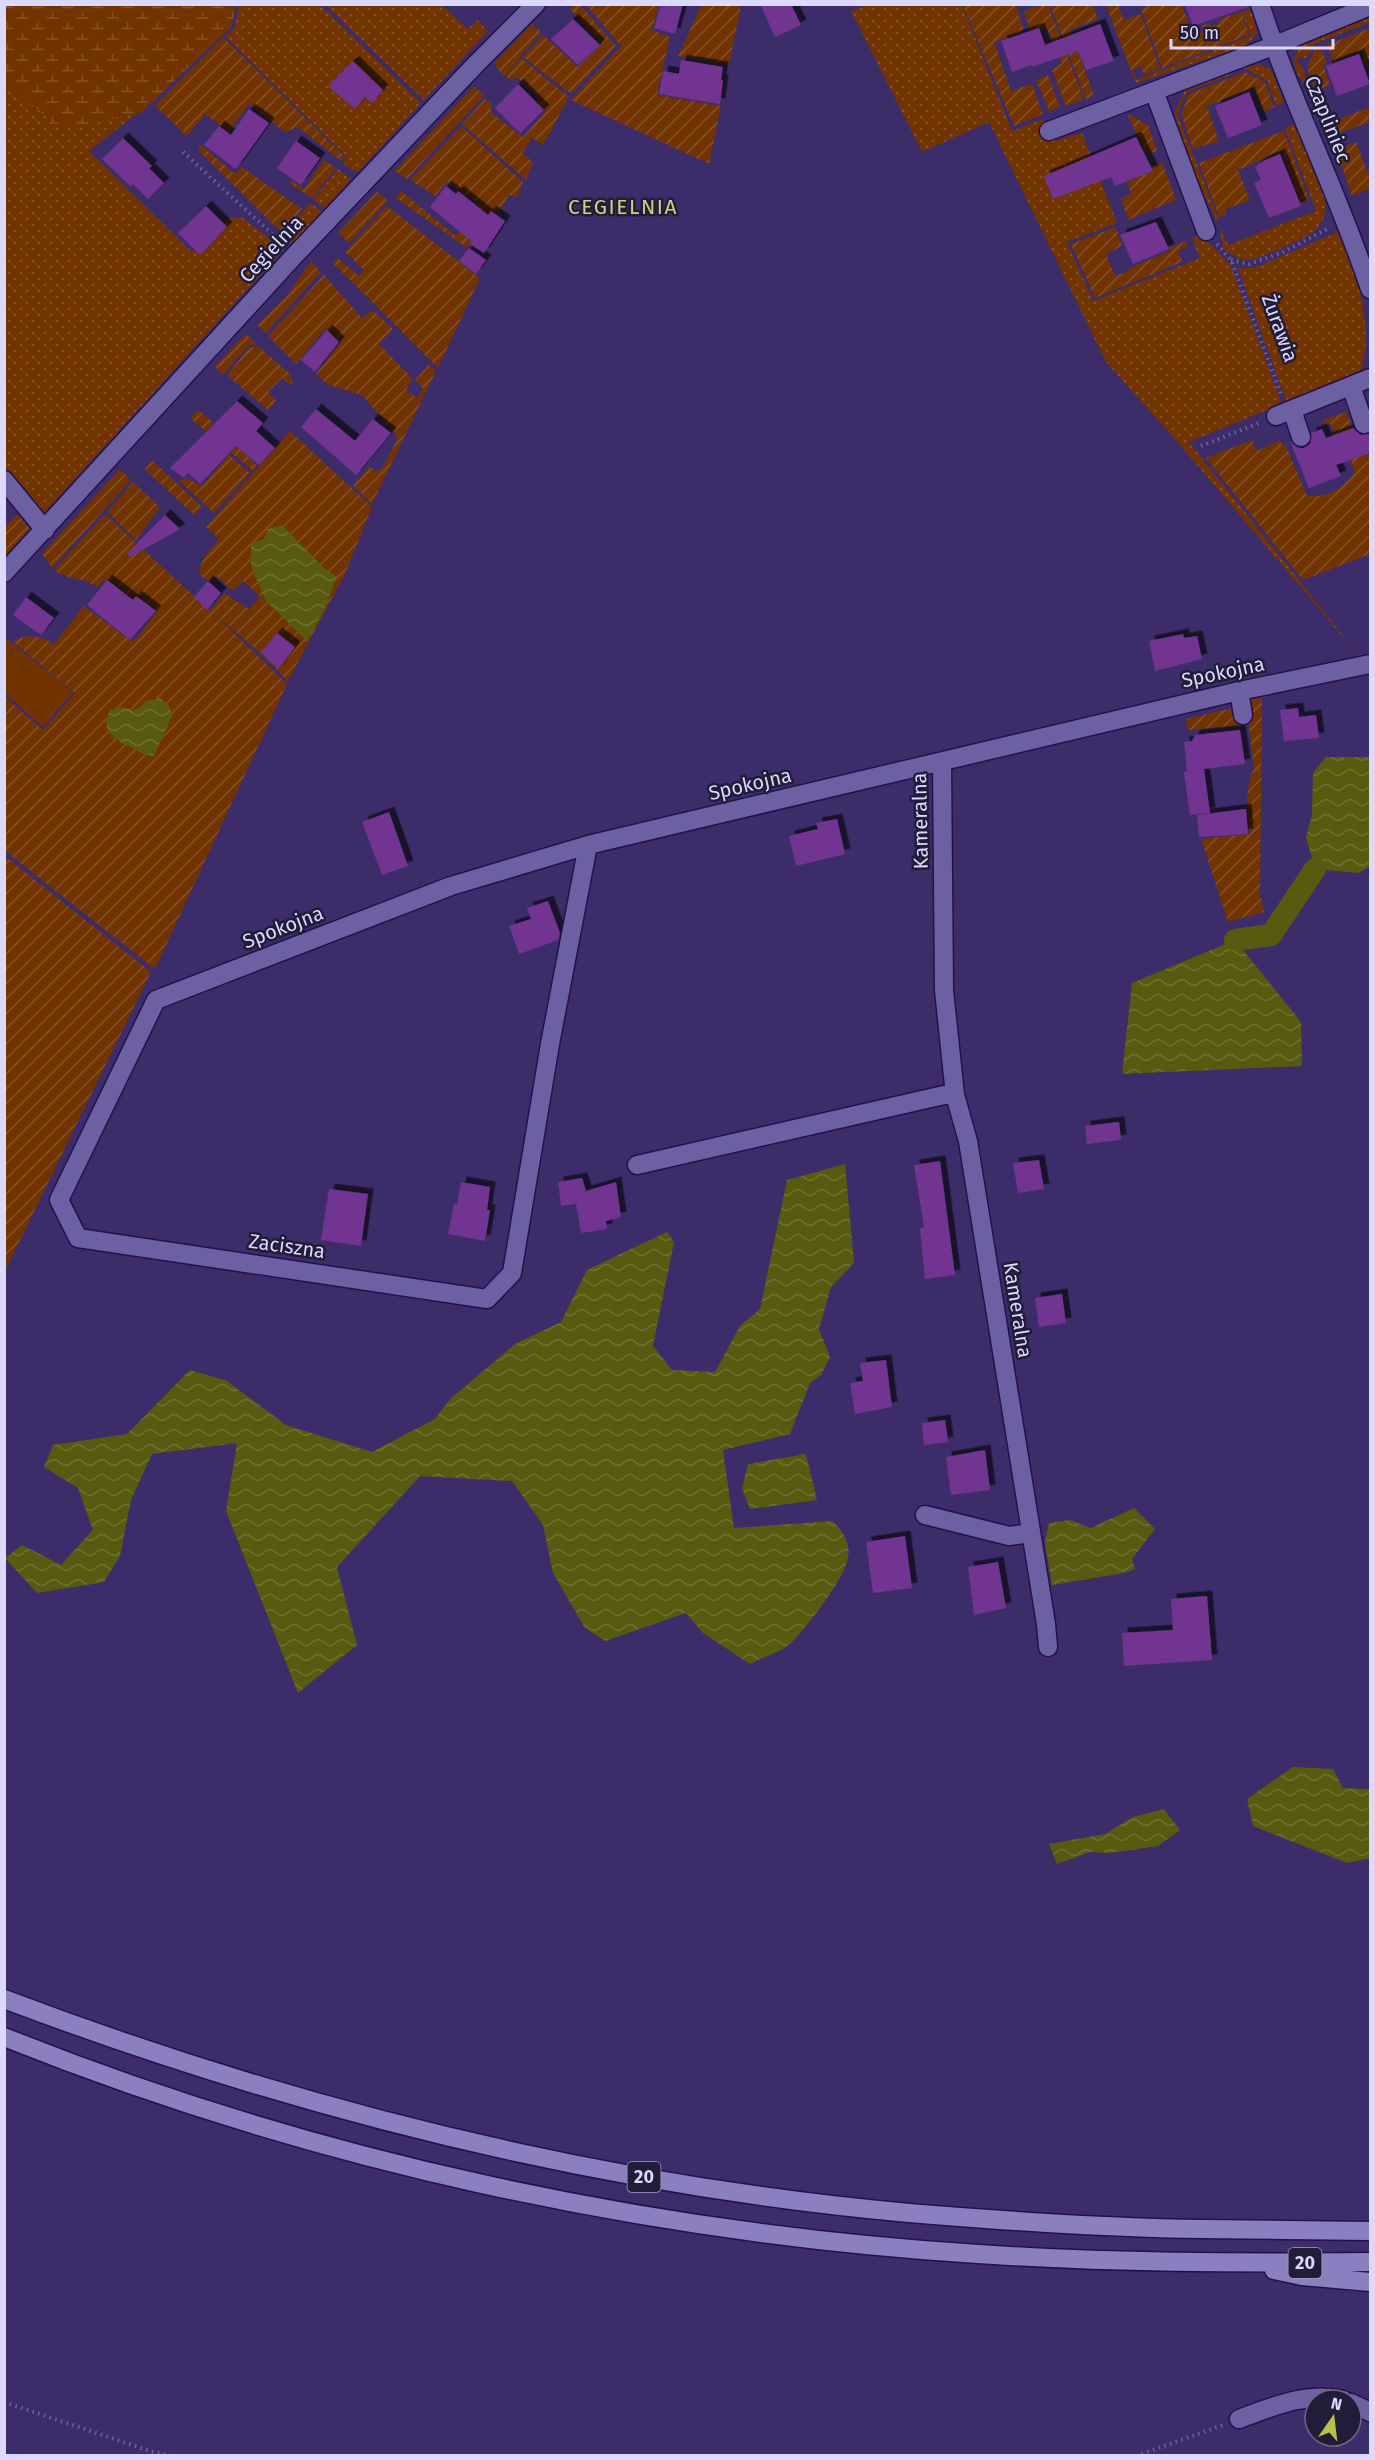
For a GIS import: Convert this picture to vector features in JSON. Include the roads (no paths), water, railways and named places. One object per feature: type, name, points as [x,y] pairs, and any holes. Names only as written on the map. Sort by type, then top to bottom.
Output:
[{"type":"main road","name":"20","points":[[4,1999],[112,2038],[283,2094],[481,2145],[618,2173],[811,2202],[992,2219],[1200,2229],[1371,2231]]},
{"type":"main road","name":"20","points":[[4,2037],[165,2096],[274,2129],[429,2171],[612,2209],[774,2234],[954,2252],[1060,2258],[1371,2262]]},
{"type":"main road","points":[[1240,2262],[1302,2276],[1371,2282]]},
{"type":"street","name":"Cegielnia","points":[[4,573],[295,255],[536,4]]},
{"type":"street","name":"Czapliniec","points":[[1260,4],[1273,46],[1341,209],[1371,289]]},
{"type":"street","points":[[1049,131],[1273,46],[1371,6]]},
{"type":"street","points":[[1154,91],[1206,231]]},
{"type":"street","points":[[1301,437],[1285,412],[1371,378]]},
{"type":"street","points":[[1351,386],[1364,423]]},
{"type":"street","points":[[4,480],[45,530]]},
{"type":"street","name":"Spokojna","points":[[156,1000],[452,886],[588,845],[1239,691],[1371,664]]},
{"type":"street","points":[[1239,691],[1243,715]]},
{"type":"street","name":"Kameralna","points":[[942,762],[944,990],[955,1095],[968,1141],[1048,1647]]},
{"type":"street","name":"Zaciszna","points":[[156,1000],[59,1200],[78,1238],[487,1299],[512,1273],[550,1044],[588,845]]},
{"type":"street","points":[[637,1165],[944,1095],[955,1095]]},
{"type":"street","points":[[925,1515],[1009,1536],[1031,1533]]},
{"type":"street","points":[[1239,2420],[1303,2399]]},
{"type":"water","points":[[282,525],[325,569],[337,577],[324,611],[307,641],[266,601],[251,566],[251,543],[264,539],[268,529]]},
{"type":"water","points":[[160,698],[169,706],[172,716],[154,756],[136,750],[110,733],[106,723],[110,710],[121,707],[133,710],[146,701]]},
{"type":"water","points":[[1326,757],[1370,757],[1370,866],[1359,873],[1315,869],[1306,837],[1312,815],[1313,773]]},
{"type":"water","points":[[1235,940],[1301,1022],[1302,1066],[1122,1074],[1132,983]]},
{"type":"water","points":[[845,1164],[854,1263],[831,1287],[819,1329],[830,1357],[821,1375],[810,1383],[790,1434],[723,1450],[734,1528],[833,1521],[847,1542],[848,1558],[833,1589],[799,1635],[778,1652],[750,1664],[703,1633],[686,1613],[605,1641],[585,1628],[553,1573],[543,1525],[512,1481],[420,1476],[337,1567],[357,1645],[298,1693],[226,1511],[237,1443],[152,1454],[131,1500],[120,1556],[104,1582],[37,1593],[5,1558],[22,1545],[61,1565],[93,1530],[78,1488],[44,1467],[53,1445],[127,1434],[190,1370],[227,1381],[286,1425],[372,1452],[435,1419],[450,1399],[515,1344],[561,1322],[587,1270],[667,1232],[674,1242],[653,1346],[672,1370],[715,1372],[740,1326],[760,1309],[787,1180]]},
{"type":"water","points":[[806,1454],[817,1500],[750,1509],[742,1489],[748,1464]]},
{"type":"water","points":[[1134,1508],[1155,1529],[1132,1559],[1135,1569],[1124,1573],[1052,1585],[1045,1542],[1049,1523],[1070,1520],[1091,1528]]},
{"type":"water","points":[[1293,1767],[1333,1769],[1343,1788],[1370,1789],[1370,1858],[1347,1863],[1253,1826],[1247,1799]]},
{"type":"water","points":[[1164,1809],[1180,1830],[1158,1846],[1110,1853],[1090,1852],[1057,1864],[1049,1844],[1105,1834],[1133,1817]]},
{"type":"waterway","points":[[1235,940],[1271,935],[1315,869]]},
{"type":"district","name":"CEGIELNIA","points":[[623,207]]}]
